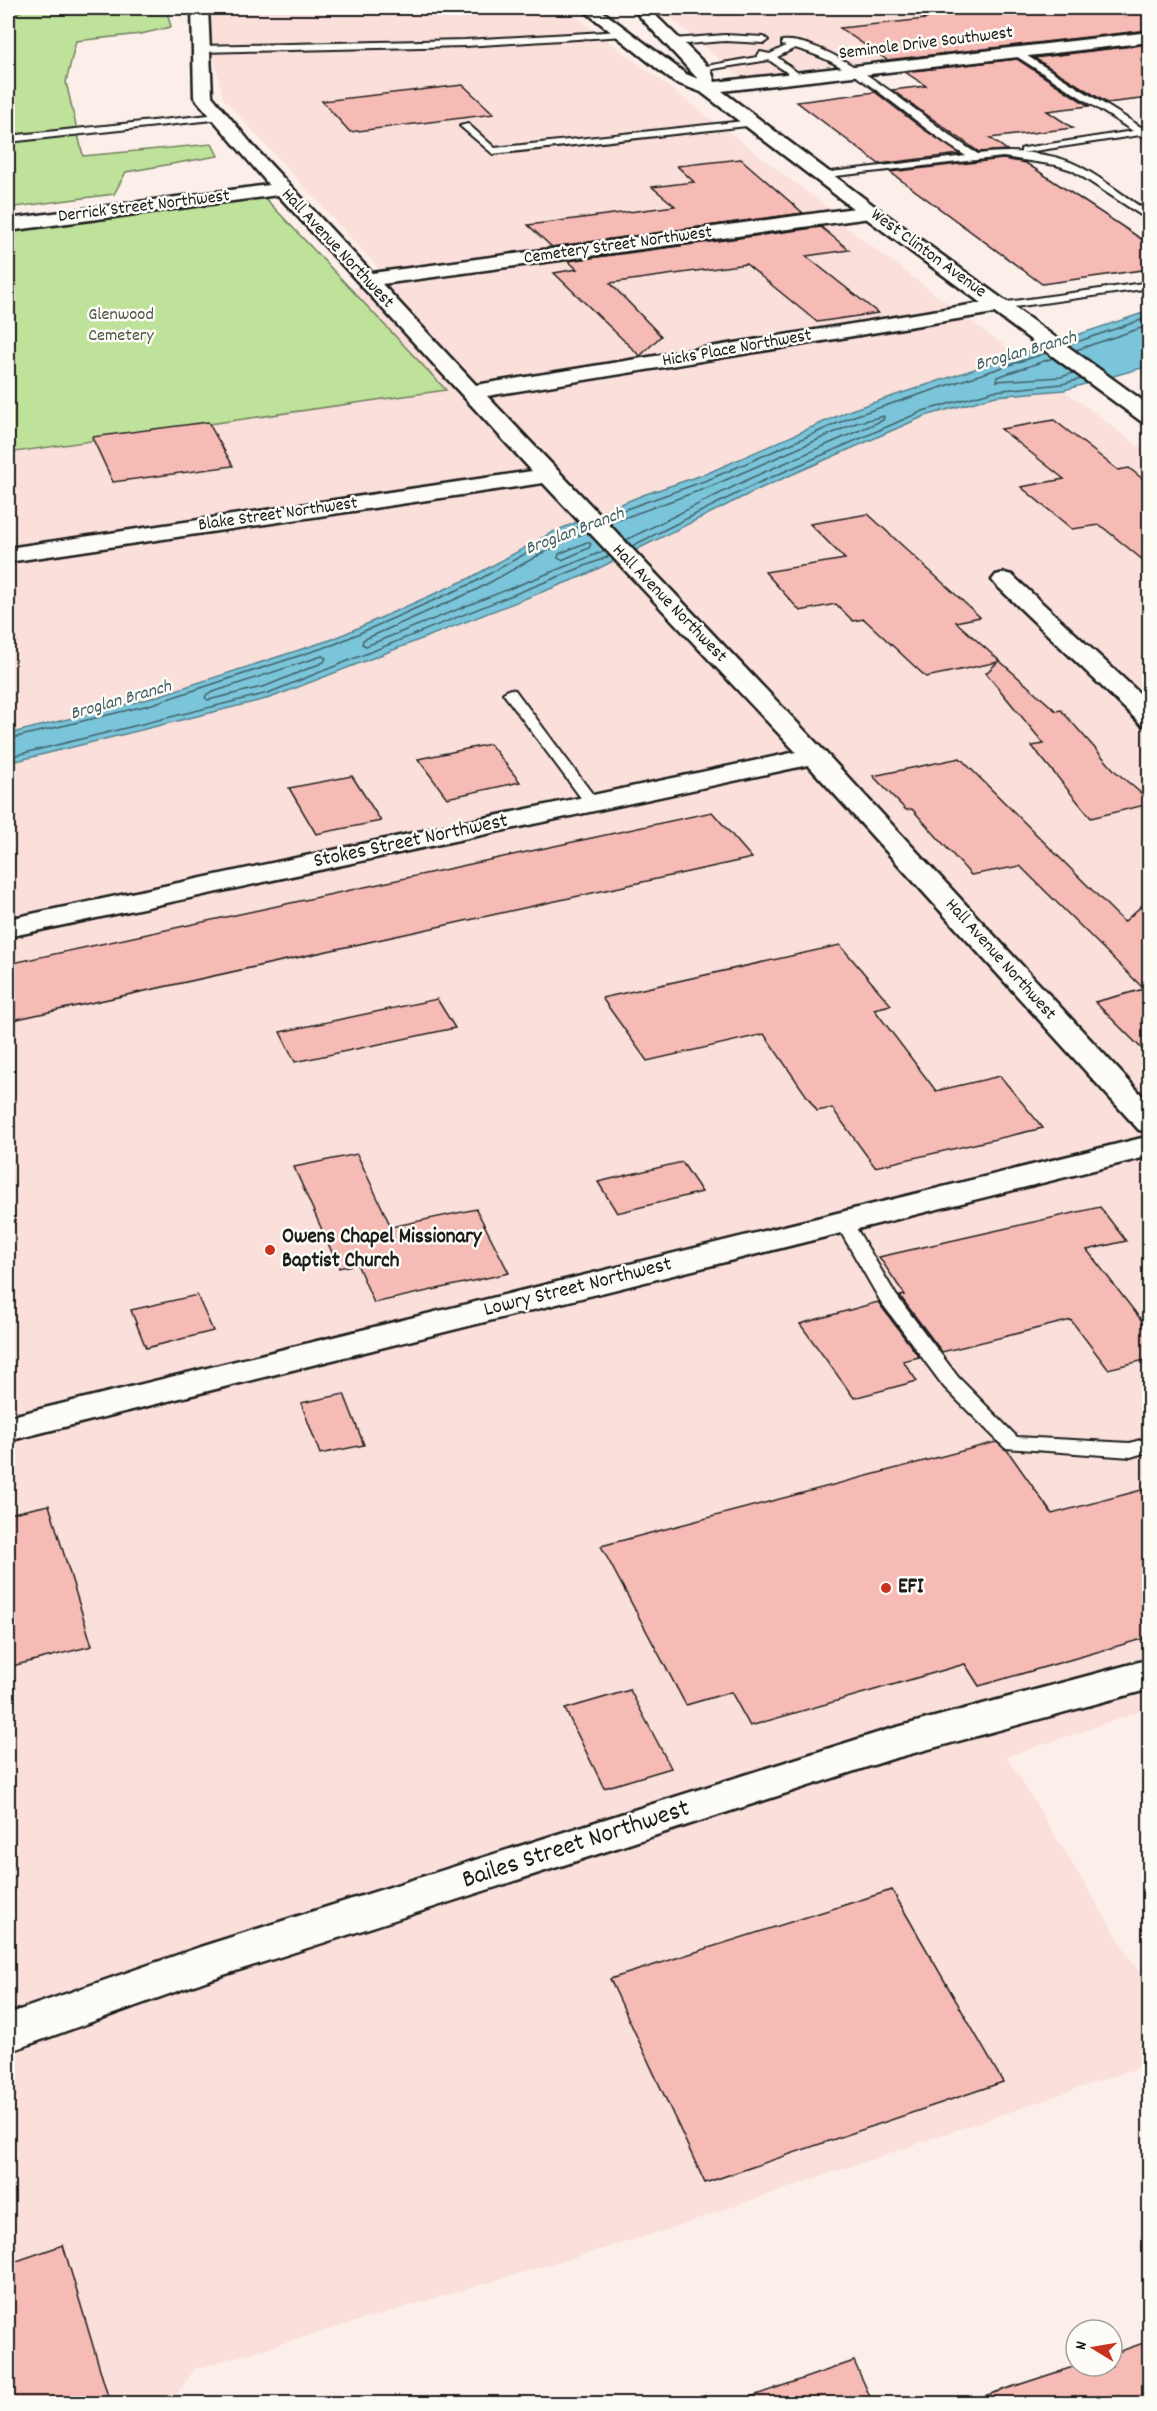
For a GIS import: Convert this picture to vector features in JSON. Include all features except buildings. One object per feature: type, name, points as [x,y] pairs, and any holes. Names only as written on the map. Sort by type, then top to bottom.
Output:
[{"type":"street","name":"Hall Avenue Northwest","points":[[200,8],[203,97],[219,117],[281,189],[365,280],[814,756],[1148,1126]]},
{"type":"street","points":[[640,8],[700,68],[705,74],[707,88]]},
{"type":"street","name":"West Clinton Avenue","points":[[590,9],[680,78],[707,88],[870,212],[1149,417]]},
{"type":"street","name":"Seminole Drive Southwest","points":[[707,88],[1149,37]]},
{"type":"street","name":"Derrick Street Northwest","points":[[8,225],[281,189]]},
{"type":"street","name":"Cemetery Street Northwest","points":[[365,280],[870,212]]},
{"type":"street","name":"Hicks Place Northwest","points":[[473,392],[1000,306]]},
{"type":"street","name":"Blake Street Northwest","points":[[8,555],[548,476]]},
{"type":"street","points":[[1004,580],[1149,718]]},
{"type":"street","name":"Stokes Street Northwest","points":[[8,928],[814,756]]},
{"type":"street","name":"Lowry Street Northwest","points":[[8,1429],[844,1222],[1148,1126]]},
{"type":"street","name":"Bailes Street Northwest","points":[[8,2033],[200,1965],[890,1744],[1149,1674]]},
{"type":"lane","points":[[590,9],[609,8]]},
{"type":"lane","points":[[201,49],[453,44],[622,34]]},
{"type":"lane","points":[[673,42],[756,42],[741,52],[779,50]]},
{"type":"lane","points":[[700,68],[796,45],[855,72],[948,143],[976,157]]},
{"type":"lane","points":[[779,50],[799,78]]},
{"type":"lane","points":[[1016,52],[1147,133]]},
{"type":"lane","points":[[8,140],[219,117]]},
{"type":"lane","points":[[465,126],[494,152],[753,123]]},
{"type":"lane","points":[[822,176],[1004,154],[1147,133]]},
{"type":"lane","points":[[1004,154],[1058,162],[1075,168],[1149,218]]},
{"type":"lane","points":[[1000,306],[1149,285]]},
{"type":"lane","points":[[510,693],[592,803]]},
{"type":"lane","points":[[844,1222],[888,1298],[951,1382],[1012,1443],[1131,1450],[1149,1444]]},
{"type":"shaded area","points":[[206,8],[565,8],[836,214],[382,272],[223,98],[206,21]]},
{"type":"shaded area","points":[[659,8],[1141,8],[1149,12],[1150,25],[740,77]]},
{"type":"shaded area","points":[[838,221],[1018,356],[851,410],[708,473],[643,495],[553,532],[470,578],[333,639],[148,699],[8,734],[8,453],[446,390],[349,288]]},
{"type":"shaded area","points":[[1064,390],[1149,454],[1150,1708],[1007,1757],[1149,1989],[1149,2064],[660,2232],[195,2369],[170,2403],[8,2404],[8,763],[270,698],[583,576],[759,489],[925,416],[996,396]]},
{"type":"green space","points":[[28,8],[166,8],[171,27],[141,34],[76,41],[66,82],[83,156],[212,144],[218,156],[126,172],[114,194],[8,208],[8,17]]},
{"type":"green space","name":"Glenwood Cemetery","points":[[264,197],[446,390],[8,453],[8,230]]},
{"type":"water","name":"Broglan Branch","points":[[1149,311],[1149,366],[1064,390],[996,396],[925,416],[759,489],[583,576],[270,698],[8,763],[8,734],[148,699],[333,639],[470,578],[553,532],[643,495],[708,473],[851,410]]},
{"type":"place","name":"Owens Chapel Missionary Baptist Church","points":[[270,1250]]},
{"type":"place","name":"EFI","points":[[886,1588]]}]
